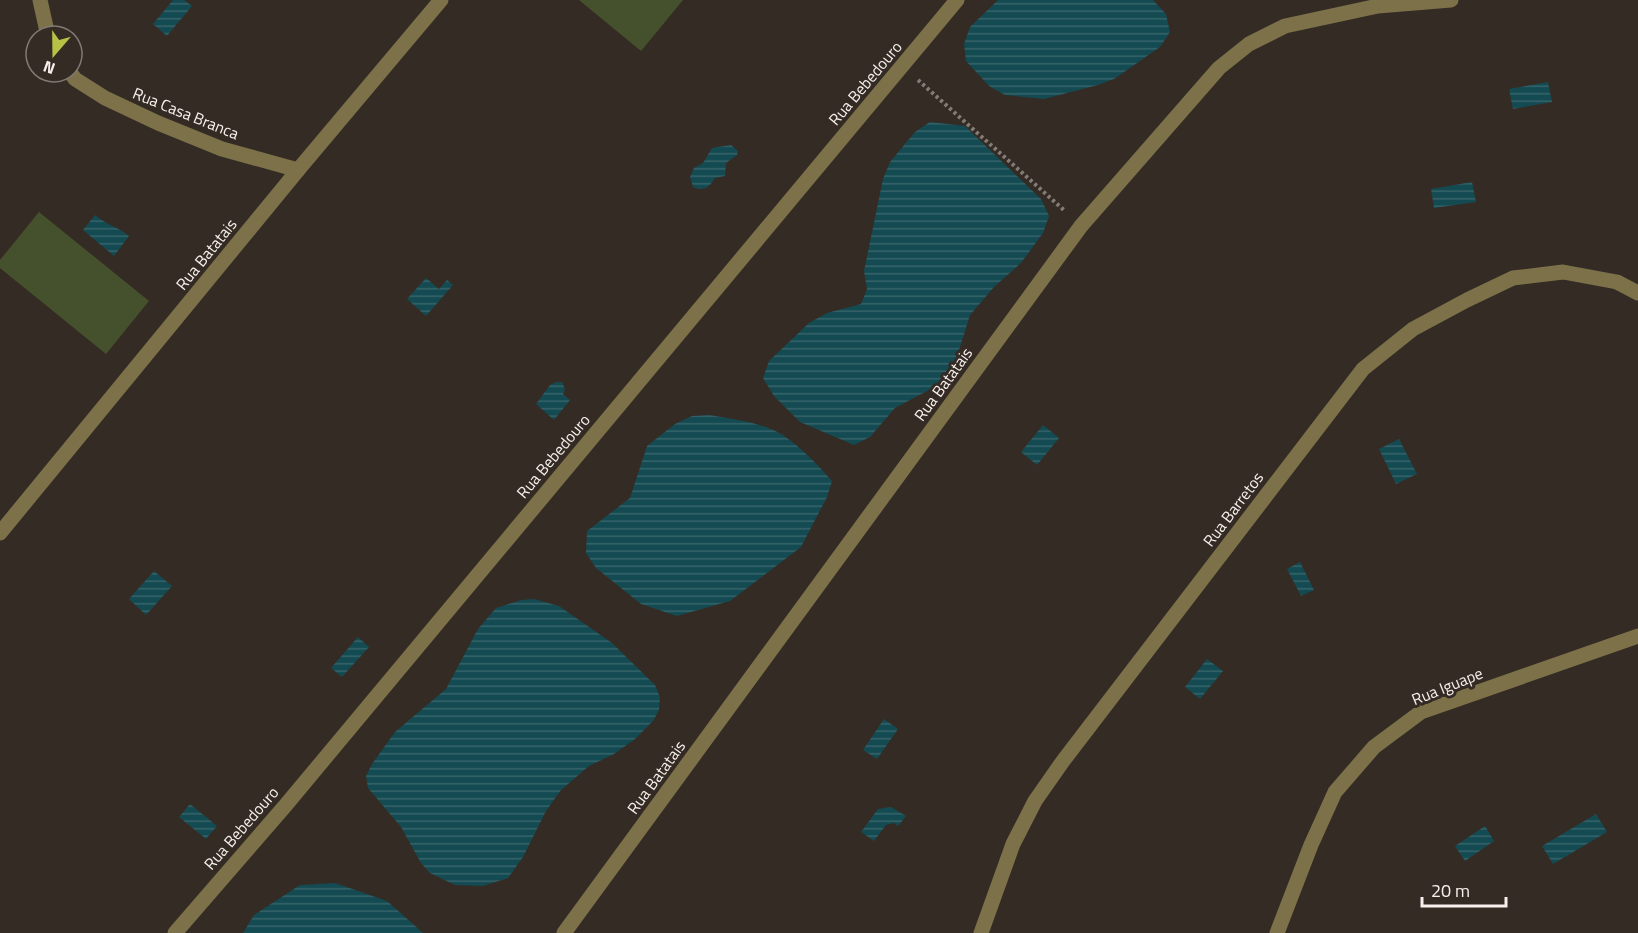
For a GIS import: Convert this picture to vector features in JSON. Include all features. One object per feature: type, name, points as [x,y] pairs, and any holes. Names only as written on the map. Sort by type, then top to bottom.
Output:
[{"type":"street","points":[[40,0],[45,24]]},
{"type":"street","name":"Rua Batatais","points":[[0,533],[298,170],[441,0]]},
{"type":"street","name":"Rua Bebedouro","points":[[175,933],[285,806],[957,0]]},
{"type":"street","name":"Rua Batatais","points":[[564,933],[1081,226],[1219,68],[1249,44],[1285,26],[1378,6],[1451,0]]},
{"type":"street","name":"Rua Casa Branca","points":[[82,84],[105,99],[222,149],[298,170]]},
{"type":"street","name":"Rua Barretos","points":[[981,933],[1012,844],[1035,801],[1063,761],[1362,369],[1413,329],[1513,278],[1563,272],[1617,282],[1638,293]]},
{"type":"street","name":"Rua Iguape","points":[[1277,933],[1311,845],[1335,792],[1374,747],[1421,712],[1638,636]]},
{"type":"path","points":[[902,66],[1081,226]]},
{"type":"green space","points":[[579,0],[683,0],[641,51]]},
{"type":"green space","points":[[39,212],[149,301],[106,354],[0,268],[0,260]]},
{"type":"water","points":[[173,0],[184,0],[192,6],[167,36],[153,24]]},
{"type":"water","points":[[998,0],[1153,0],[1166,14],[1170,32],[1160,47],[1114,79],[1044,99],[1005,95],[989,86],[966,61],[964,44],[970,27]]},
{"type":"water","points":[[1548,82],[1552,102],[1513,109],[1509,89]]},
{"type":"water","points":[[930,122],[965,126],[1041,199],[1049,216],[1043,233],[1021,263],[994,287],[970,315],[954,366],[944,382],[895,408],[870,437],[854,445],[800,422],[774,396],[763,378],[769,361],[809,323],[827,313],[861,304],[867,289],[864,271],[883,179],[890,162],[915,132]]},
{"type":"water","points":[[731,145],[738,151],[737,155],[726,163],[725,176],[715,178],[706,188],[693,187],[690,177],[694,168],[703,163],[712,148]]},
{"type":"water","points":[[1472,182],[1476,202],[1434,208],[1431,189]]},
{"type":"water","points":[[95,215],[129,236],[114,256],[83,230]]},
{"type":"water","points":[[426,278],[439,289],[447,280],[453,285],[426,316],[407,299]]},
{"type":"water","points":[[562,382],[565,389],[563,394],[570,400],[554,420],[536,404],[550,385]]},
{"type":"water","points":[[710,415],[754,424],[779,433],[800,448],[832,481],[827,497],[801,547],[730,601],[677,616],[641,604],[596,568],[586,553],[587,531],[630,498],[647,446],[675,424],[692,416]]},
{"type":"water","points":[[1043,425],[1059,438],[1037,465],[1021,452]]},
{"type":"water","points":[[1399,439],[1417,474],[1396,484],[1379,449]]},
{"type":"water","points":[[1300,562],[1314,590],[1301,596],[1287,569]]},
{"type":"water","points":[[154,571],[172,586],[146,615],[129,599]]},
{"type":"water","points":[[534,599],[559,606],[612,643],[655,685],[660,697],[659,710],[653,721],[635,739],[614,754],[589,766],[561,790],[546,811],[523,857],[508,878],[483,886],[455,885],[430,873],[421,863],[401,827],[368,788],[366,776],[395,732],[446,689],[478,629],[496,608],[521,600]]},
{"type":"water","points":[[358,637],[369,647],[342,677],[331,668]]},
{"type":"water","points":[[1207,659],[1223,671],[1200,699],[1185,687]]},
{"type":"water","points":[[884,719],[898,729],[877,759],[863,750]]},
{"type":"water","points":[[190,804],[217,826],[206,839],[179,817]]},
{"type":"water","points":[[891,807],[906,816],[898,826],[894,823],[886,825],[874,841],[861,832],[878,809]]},
{"type":"water","points":[[1596,814],[1607,832],[1553,864],[1542,846]]},
{"type":"water","points":[[1485,826],[1494,841],[1465,861],[1455,846]]},
{"type":"water","points":[[335,883],[387,901],[423,933],[243,933],[254,915],[300,885]]}]
